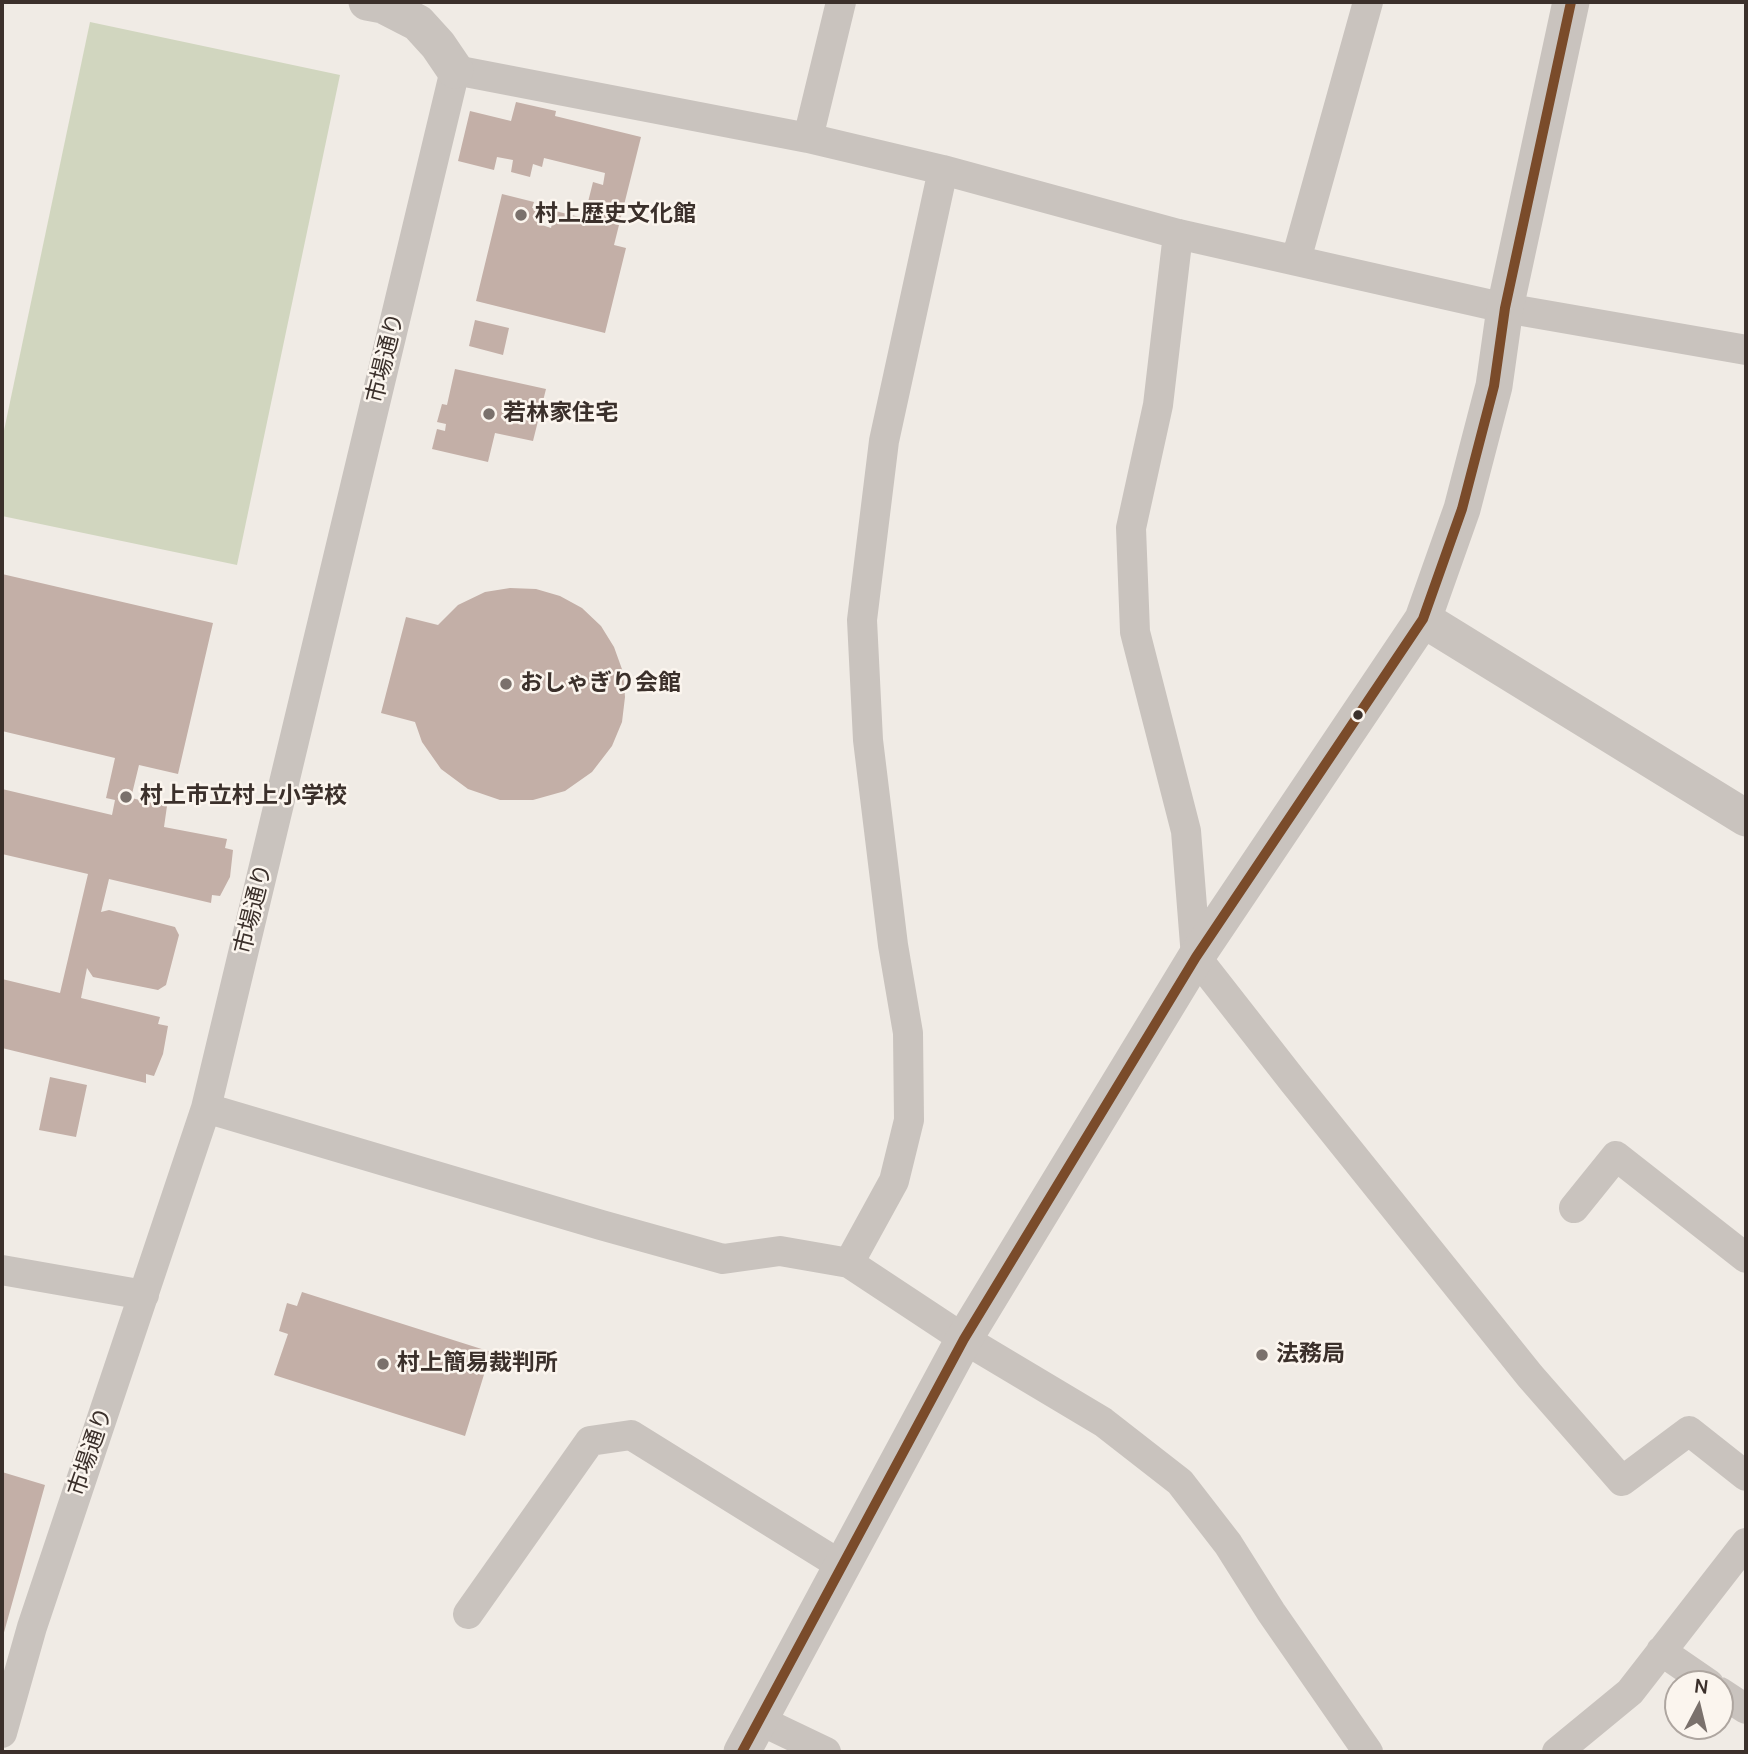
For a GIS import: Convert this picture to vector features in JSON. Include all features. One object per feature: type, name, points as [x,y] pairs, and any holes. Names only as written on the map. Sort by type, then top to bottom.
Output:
[{"type":"street","points":[[367,2],[383,5],[418,23],[438,45],[455,70],[808,138],[943,170],[1178,234],[1505,308],[1746,350]]},
{"type":"street","points":[[808,138],[841,2]]},
{"type":"street","points":[[1296,260],[1368,2]]},
{"type":"street","points":[[742,1752],[964,1339],[1196,957],[1423,619],[1462,509],[1494,386],[1505,308],[1571,2]]},
{"type":"street","name":"市場通り","points":[[2,1733],[32,1627],[206,1108],[455,70]]},
{"type":"street","points":[[849,1263],[894,1181],[909,1121],[908,1033],[893,945],[868,740],[862,620],[884,442],[943,170]]},
{"type":"street","points":[[1178,234],[1158,405],[1131,528],[1135,632],[1186,831],[1196,957],[1521,1365],[1622,1480],[1689,1431],[1746,1476]]},
{"type":"street","points":[[1423,619],[1746,818]]},
{"type":"street","points":[[206,1108],[723,1259],[780,1251],[849,1263],[964,1339],[1103,1422],[1180,1482],[1228,1544],[1271,1612],[1368,1752]]},
{"type":"street","points":[[1574,1208],[1616,1156],[1746,1258]]},
{"type":"street","points":[[2,1270],[144,1295]]},
{"type":"street","points":[[468,1614],[590,1441],[631,1435],[842,1566]]},
{"type":"street","points":[[1557,1752],[1630,1692],[1746,1543]]},
{"type":"street","points":[[1661,1651],[1689,1670]]},
{"type":"street","points":[[759,1720],[826,1752]]},
{"type":"green space","points":[[90,22],[340,75],[237,565],[2,516],[2,440]]},
{"type":"building","name":"村上歴史文化館","points":[[516,102],[556,111],[555,116],[641,137],[614,245],[626,248],[605,333],[476,301],[502,194],[534,202],[532,208],[546,212],[542,225],[551,228],[555,211],[584,218],[593,182],[603,185],[605,173],[544,158],[542,167],[533,164],[530,177],[511,172],[513,160],[497,157],[494,170],[458,161],[470,111],[511,121]]},
{"type":"building","points":[[475,320],[509,328],[503,355],[469,346]]},
{"type":"building","name":"若林家住宅","points":[[455,369],[546,389],[533,441],[495,433],[488,462],[432,449],[437,429],[445,431],[446,424],[437,422],[442,404],[447,405]]},
{"type":"building","points":[[2,574],[213,623],[178,774],[139,765],[131,798],[167,806],[164,827],[227,839],[225,848],[233,850],[230,877],[220,896],[212,895],[211,903],[109,879],[101,912],[109,910],[175,927],[179,935],[166,985],[158,990],[93,977],[87,968],[81,998],[160,1017],[158,1024],[168,1026],[163,1054],[154,1076],[146,1074],[146,1083],[2,1048],[2,979],[60,993],[88,874],[2,854],[2,789],[112,815],[115,800],[106,798],[115,758],[2,731]]},
{"type":"building","name":"おしゃぎり会館","points":[[510,588],[536,589],[560,596],[582,608],[601,626],[614,647],[623,672],[625,697],[622,722],[612,746],[592,772],[565,791],[533,800],[500,800],[468,789],[441,769],[422,742],[415,722],[381,713],[406,617],[438,625],[458,605],[485,592]]},
{"type":"building","points":[[50,1077],[87,1085],[76,1137],[39,1130]]},
{"type":"building","name":"村上簡易裁判所","points":[[302,1292],[491,1352],[465,1436],[274,1375],[288,1334],[279,1331],[287,1303],[297,1306]]},
{"type":"building","points":[[2,1472],[45,1485],[3,1636],[2,1636]]},
{"type":"transit line","points":[[742,1752],[964,1339],[1196,957],[1423,619],[1462,509],[1494,386],[1505,308],[1571,2]]},
{"type":"place","name":"村上歴史文化館","points":[[521,215]]},
{"type":"place","name":"若林家住宅","points":[[489,414]]},
{"type":"place","name":"おしゃぎり会館","points":[[506,684]]},
{"type":"place","name":"村上市立村上小学校","points":[[126,797]]},
{"type":"place","name":"法務局","points":[[1262,1355]]},
{"type":"place","name":"村上簡易裁判所","points":[[383,1364]]}]
